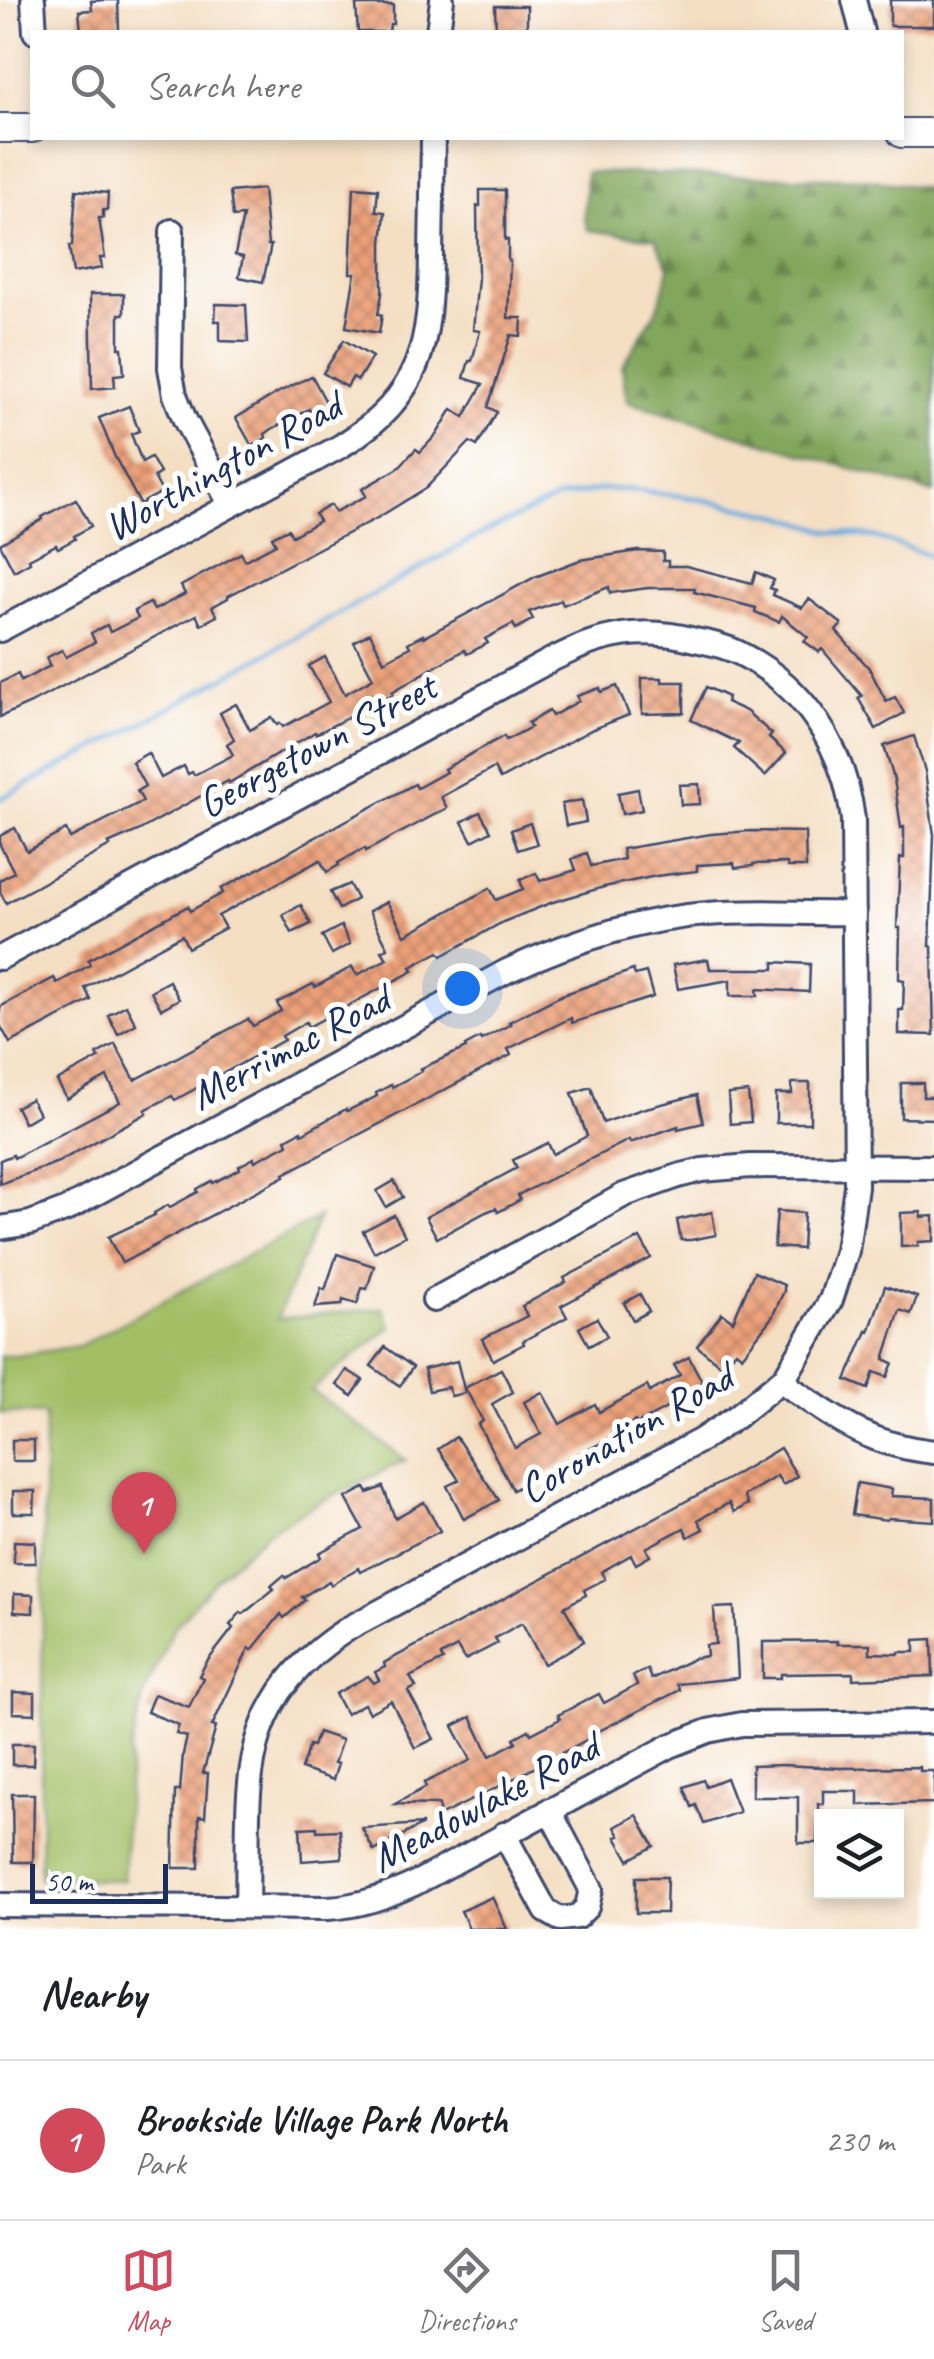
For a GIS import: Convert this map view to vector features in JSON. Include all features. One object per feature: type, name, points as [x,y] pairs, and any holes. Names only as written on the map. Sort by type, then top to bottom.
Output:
[{"type":"street","points":[[33,0],[35,30]]},
{"type":"street","points":[[438,30],[442,0]]},
{"type":"street","points":[[854,0],[862,30]]},
{"type":"street","points":[[0,128],[30,128]]},
{"type":"street","points":[[904,133],[934,133]]},
{"type":"street","name":"Worthington Road","points":[[0,630],[362,432],[392,405],[412,374],[425,340],[430,310],[433,140]]},
{"type":"street","points":[[172,231],[170,368],[175,394],[230,504]]},
{"type":"street","name":"Coronation Road","points":[[247,1908],[248,1791],[253,1753],[272,1704],[289,1678],[327,1642],[349,1628],[736,1418],[781,1381],[795,1364],[839,1279],[856,1186],[849,792],[835,751],[802,701],[762,667],[722,646],[678,635]]},
{"type":"street","name":"Georgetown Street","points":[[0,958],[552,659],[603,639],[678,635]]},
{"type":"street","name":"Merrimac Road","points":[[0,1228],[30,1223],[65,1210],[507,970],[544,954],[594,936],[681,916],[854,914]]},
{"type":"street","points":[[434,1300],[624,1195],[702,1170],[934,1167]]},
{"type":"street","points":[[781,1381],[828,1415],[870,1438],[934,1452]]},
{"type":"street","name":"Meadowlake Road","points":[[0,1905],[328,1908],[372,1902],[414,1884],[670,1746],[724,1727],[756,1722],[934,1722]]},
{"type":"street","points":[[504,1834],[546,1911],[560,1920],[577,1917],[587,1908],[591,1889],[549,1810]]},
{"type":"green space","points":[[586,172],[864,179],[934,189],[934,493],[627,402],[622,367],[658,308],[669,268],[655,239],[588,230],[584,217]]},
{"type":"green space","points":[[319,1217],[277,1319],[383,1308],[391,1327],[311,1390],[406,1460],[268,1532],[219,1576],[174,1628],[144,1694],[130,1751],[123,1880],[40,1879],[45,1414],[0,1413],[0,1356],[79,1346]]},
{"type":"building","points":[[118,0],[119,30],[81,30],[79,11],[92,10],[91,1]]},
{"type":"building","points":[[890,0],[934,0],[934,26],[890,26]]},
{"type":"building","points":[[356,5],[393,5],[389,30],[358,30]]},
{"type":"building","points":[[495,6],[527,6],[527,30],[496,30]]},
{"type":"building","points":[[354,187],[378,189],[376,211],[385,212],[379,333],[346,327],[355,273],[350,273]]},
{"type":"building","points":[[263,189],[271,245],[263,282],[239,277],[243,257],[235,255],[243,216],[233,217],[230,192]]},
{"type":"building","points":[[76,190],[108,193],[107,210],[99,218],[105,258],[100,258],[102,268],[73,273],[69,246]]},
{"type":"building","points":[[480,190],[505,190],[505,240],[510,261],[508,318],[522,318],[521,336],[511,335],[488,407],[497,412],[477,446],[470,442],[426,488],[379,517],[228,596],[212,607],[217,616],[201,624],[196,615],[0,717],[0,683],[18,674],[21,681],[50,666],[46,658],[62,650],[66,657],[95,642],[91,633],[107,625],[110,632],[138,618],[134,611],[150,603],[154,610],[185,594],[181,586],[241,553],[245,560],[276,544],[272,537],[288,529],[292,536],[319,521],[315,514],[331,505],[335,512],[366,496],[362,489],[397,469],[416,449],[420,452],[452,409],[464,417],[483,384],[464,378],[480,331],[473,330]]},
{"type":"building","points":[[90,294],[124,294],[124,314],[119,314],[119,348],[124,374],[114,375],[115,387],[92,389]]},
{"type":"building","points":[[216,304],[246,305],[248,342],[220,341]]},
{"type":"building","points":[[344,340],[372,357],[358,380],[353,377],[347,387],[323,373]]},
{"type":"building","points":[[312,376],[327,404],[272,429],[252,446],[236,418]]},
{"type":"building","points":[[129,406],[139,431],[131,434],[142,462],[151,457],[160,473],[154,477],[162,492],[140,504],[99,418]]},
{"type":"building","points":[[76,499],[91,526],[75,539],[29,559],[14,571],[0,544]]},
{"type":"building","points":[[638,551],[663,552],[663,561],[668,561],[668,566],[686,566],[752,583],[756,572],[774,580],[770,588],[775,590],[773,595],[802,608],[809,599],[842,624],[836,631],[869,668],[886,701],[895,697],[904,713],[876,729],[858,698],[862,696],[822,649],[819,652],[804,641],[808,637],[782,616],[779,622],[755,612],[756,608],[694,592],[695,588],[610,593],[609,587],[563,605],[561,600],[529,612],[533,619],[516,629],[513,624],[485,639],[488,643],[467,654],[464,650],[393,694],[315,732],[6,903],[0,892],[0,880],[14,872],[0,845],[0,836],[15,828],[27,851],[66,830],[70,838],[143,801],[137,791],[145,786],[132,762],[148,753],[161,778],[184,766],[188,774],[194,775],[233,755],[227,744],[234,739],[220,713],[236,704],[250,730],[272,717],[283,727],[329,702],[309,666],[325,657],[345,694],[373,678],[354,642],[370,633],[384,661],[410,647],[408,643],[535,577],[580,560]]},
{"type":"building","points":[[642,678],[684,682],[684,713],[642,714]]},
{"type":"building","points":[[617,686],[629,715],[593,729],[500,779],[494,768],[441,797],[447,808],[366,851],[365,848],[327,872],[320,860],[218,916],[225,928],[188,948],[182,935],[85,988],[91,1000],[10,1043],[0,1025],[0,1007],[54,978],[57,983],[90,965],[88,960],[188,906],[190,911],[223,893],[221,889],[349,819],[415,784],[417,788],[504,736],[506,740],[531,727],[528,723],[549,711],[552,716],[579,701],[577,696]]},
{"type":"building","points":[[706,687],[746,711],[786,753],[765,776],[734,748],[739,743],[691,720]]},
{"type":"building","points":[[914,736],[925,771],[934,835],[930,946],[934,1035],[899,1034],[904,980],[899,979],[897,928],[904,827],[901,828],[894,779],[884,746]]},
{"type":"building","points":[[699,784],[700,804],[681,805],[679,785]]},
{"type":"building","points":[[638,789],[642,810],[622,814],[618,793]]},
{"type":"building","points":[[582,800],[586,822],[566,826],[562,804]]},
{"type":"building","points":[[480,812],[491,831],[472,841],[462,822]]},
{"type":"building","points":[[530,823],[537,844],[518,850],[511,830]]},
{"type":"building","points":[[751,831],[805,832],[806,867],[788,867],[787,863],[735,868],[734,863],[697,865],[697,871],[604,887],[553,902],[503,922],[442,956],[439,952],[411,967],[413,971],[308,1027],[306,1022],[282,1036],[284,1040],[175,1100],[172,1096],[145,1110],[147,1113],[58,1162],[0,1184],[0,1160],[13,1155],[14,1158],[120,1102],[107,1077],[67,1099],[57,1081],[99,1058],[97,1054],[115,1044],[135,1080],[248,1019],[253,1026],[281,1011],[277,1003],[313,984],[315,987],[352,967],[357,975],[387,959],[382,951],[388,948],[369,911],[387,902],[405,935],[490,888],[496,900],[523,889],[520,880],[536,873],[540,881],[576,870],[572,859],[587,853],[591,866],[624,859],[622,849]]},
{"type":"building","points":[[349,884],[357,899],[339,909],[330,892]]},
{"type":"building","points":[[301,905],[311,924],[292,933],[283,915]]},
{"type":"building","points":[[341,926],[350,944],[332,954],[322,936]]},
{"type":"building","points":[[708,959],[710,969],[774,969],[774,962],[810,964],[809,992],[757,989],[758,996],[730,996],[730,980],[678,989],[673,965]]},
{"type":"building","points":[[633,970],[635,975],[646,972],[653,997],[572,1023],[571,1018],[508,1049],[511,1055],[122,1263],[108,1237],[562,995]]},
{"type":"building","points":[[169,981],[179,999],[161,1009],[151,991]]},
{"type":"building","points":[[126,1005],[136,1024],[118,1034],[108,1015]]},
{"type":"building","points":[[792,1083],[810,1083],[810,1123],[776,1123],[776,1094],[792,1094]]},
{"type":"building","points":[[901,1083],[923,1083],[923,1097],[934,1097],[934,1119],[901,1118]]},
{"type":"building","points":[[591,1087],[603,1123],[697,1095],[703,1123],[678,1126],[630,1143],[629,1140],[518,1195],[520,1200],[498,1212],[496,1208],[486,1212],[437,1238],[426,1217],[517,1168],[513,1160],[548,1143],[553,1154],[587,1136],[572,1093]]},
{"type":"building","points":[[748,1092],[751,1122],[730,1124],[728,1094]]},
{"type":"building","points":[[31,1099],[39,1114],[24,1123],[16,1107]]},
{"type":"building","points":[[394,1181],[403,1197],[386,1207],[377,1191]]},
{"type":"building","points":[[777,1211],[804,1213],[802,1249],[774,1247]]},
{"type":"building","points":[[712,1212],[716,1235],[681,1240],[677,1220]]},
{"type":"building","points":[[921,1212],[921,1217],[934,1216],[934,1241],[901,1247],[901,1213]]},
{"type":"building","points":[[394,1215],[405,1236],[374,1252],[363,1231]]},
{"type":"building","points":[[640,1238],[651,1258],[561,1306],[567,1317],[493,1360],[482,1339],[527,1316],[522,1306],[566,1282],[564,1278]]},
{"type":"building","points":[[337,1254],[374,1266],[367,1289],[362,1288],[357,1304],[343,1300],[342,1305],[315,1307],[321,1288],[325,1290]]},
{"type":"building","points":[[754,1272],[784,1285],[784,1291],[772,1317],[742,1356],[736,1351],[723,1367],[697,1346],[722,1313],[733,1321]]},
{"type":"building","points":[[885,1286],[917,1297],[911,1314],[900,1310],[884,1359],[893,1363],[887,1377],[874,1372],[868,1389],[846,1380]]},
{"type":"building","points":[[640,1294],[649,1311],[633,1320],[624,1303]]},
{"type":"building","points":[[597,1318],[607,1336],[589,1346],[579,1328]]},
{"type":"building","points":[[385,1347],[413,1367],[400,1386],[371,1366]]},
{"type":"building","points":[[689,1357],[705,1387],[637,1424],[635,1421],[513,1490],[478,1424],[483,1421],[465,1388],[501,1369],[513,1392],[492,1404],[515,1448],[541,1434],[524,1402],[542,1392],[560,1424],[595,1404],[599,1412],[647,1386],[650,1392],[680,1375],[674,1365]]},
{"type":"building","points":[[457,1361],[465,1393],[451,1396],[448,1387],[429,1391],[424,1369]]},
{"type":"building","points":[[347,1370],[363,1380],[352,1396],[337,1385]]},
{"type":"building","points":[[456,1437],[499,1500],[464,1519],[447,1486],[459,1480],[438,1449]]},
{"type":"building","points":[[12,1440],[34,1440],[34,1461],[12,1461]]},
{"type":"building","points":[[780,1448],[797,1476],[783,1485],[777,1476],[744,1496],[748,1504],[734,1512],[729,1503],[698,1520],[703,1529],[688,1537],[684,1528],[646,1548],[650,1556],[636,1564],[631,1555],[601,1572],[605,1579],[564,1607],[584,1641],[544,1664],[522,1623],[495,1638],[498,1643],[465,1660],[457,1647],[441,1656],[443,1660],[410,1677],[416,1687],[408,1691],[434,1739],[415,1748],[391,1701],[369,1713],[364,1704],[346,1714],[335,1694],[368,1676],[374,1683],[379,1680],[375,1672],[385,1667],[384,1663]]},
{"type":"building","points":[[857,1483],[892,1489],[891,1496],[934,1498],[934,1521],[852,1515]]},
{"type":"building","points":[[383,1487],[395,1518],[424,1502],[440,1531],[302,1597],[305,1600],[284,1618],[281,1614],[252,1650],[249,1648],[212,1726],[216,1727],[203,1773],[208,1773],[205,1817],[199,1816],[199,1868],[173,1868],[175,1791],[180,1791],[187,1737],[176,1734],[179,1725],[147,1712],[154,1694],[189,1707],[206,1663],[241,1612],[274,1589],[271,1586],[284,1575],[286,1578],[321,1557],[319,1553],[363,1529],[346,1498],[365,1488],[368,1493]]},
{"type":"building","points":[[13,1491],[35,1491],[34,1513],[13,1513]]},
{"type":"building","points":[[14,1541],[35,1542],[35,1563],[14,1563]]},
{"type":"building","points":[[14,1594],[33,1595],[33,1613],[14,1612]]},
{"type":"building","points":[[734,1607],[738,1678],[677,1684],[680,1690],[439,1816],[439,1805],[395,1804],[426,1787],[424,1783],[471,1760],[453,1726],[471,1717],[490,1756],[516,1742],[514,1738],[560,1719],[558,1715],[599,1694],[604,1703],[637,1685],[633,1676],[647,1669],[651,1679],[707,1656],[706,1645],[716,1644],[714,1608]]},
{"type":"building","points":[[932,1639],[933,1676],[853,1679],[853,1673],[763,1678],[763,1642],[837,1641],[870,1644],[870,1653],[899,1654],[915,1652],[915,1640]]},
{"type":"building","points":[[13,1692],[35,1693],[35,1714],[13,1713]]},
{"type":"building","points":[[318,1732],[342,1740],[333,1780],[301,1769]]},
{"type":"building","points":[[12,1744],[34,1744],[33,1765],[12,1765]]},
{"type":"building","points":[[752,1766],[920,1767],[920,1771],[934,1771],[934,1803],[858,1805],[858,1791],[823,1791],[823,1804],[814,1809],[814,1843],[798,1843],[798,1797],[752,1797]]},
{"type":"building","points":[[726,1778],[739,1812],[704,1824],[684,1787],[703,1780],[706,1786]]},
{"type":"building","points":[[12,1794],[34,1794],[33,1862],[13,1862]]},
{"type":"building","points":[[637,1815],[654,1846],[629,1860],[615,1827]]},
{"type":"building","points":[[423,1824],[374,1851],[362,1828]]},
{"type":"building","points":[[317,1827],[317,1831],[340,1830],[342,1858],[302,1861],[300,1828]]},
{"type":"building","points":[[636,1877],[667,1877],[666,1913],[636,1913]]},
{"type":"building","points":[[492,1897],[507,1929],[469,1929],[461,1911]]},
{"type":"waterway","points":[[0,799],[483,533],[558,498],[604,489],[694,498],[782,516],[831,532],[876,537],[934,557]]},
{"type":"place","name":"Brookside Village Park North","points":[[144,1554]]}]
